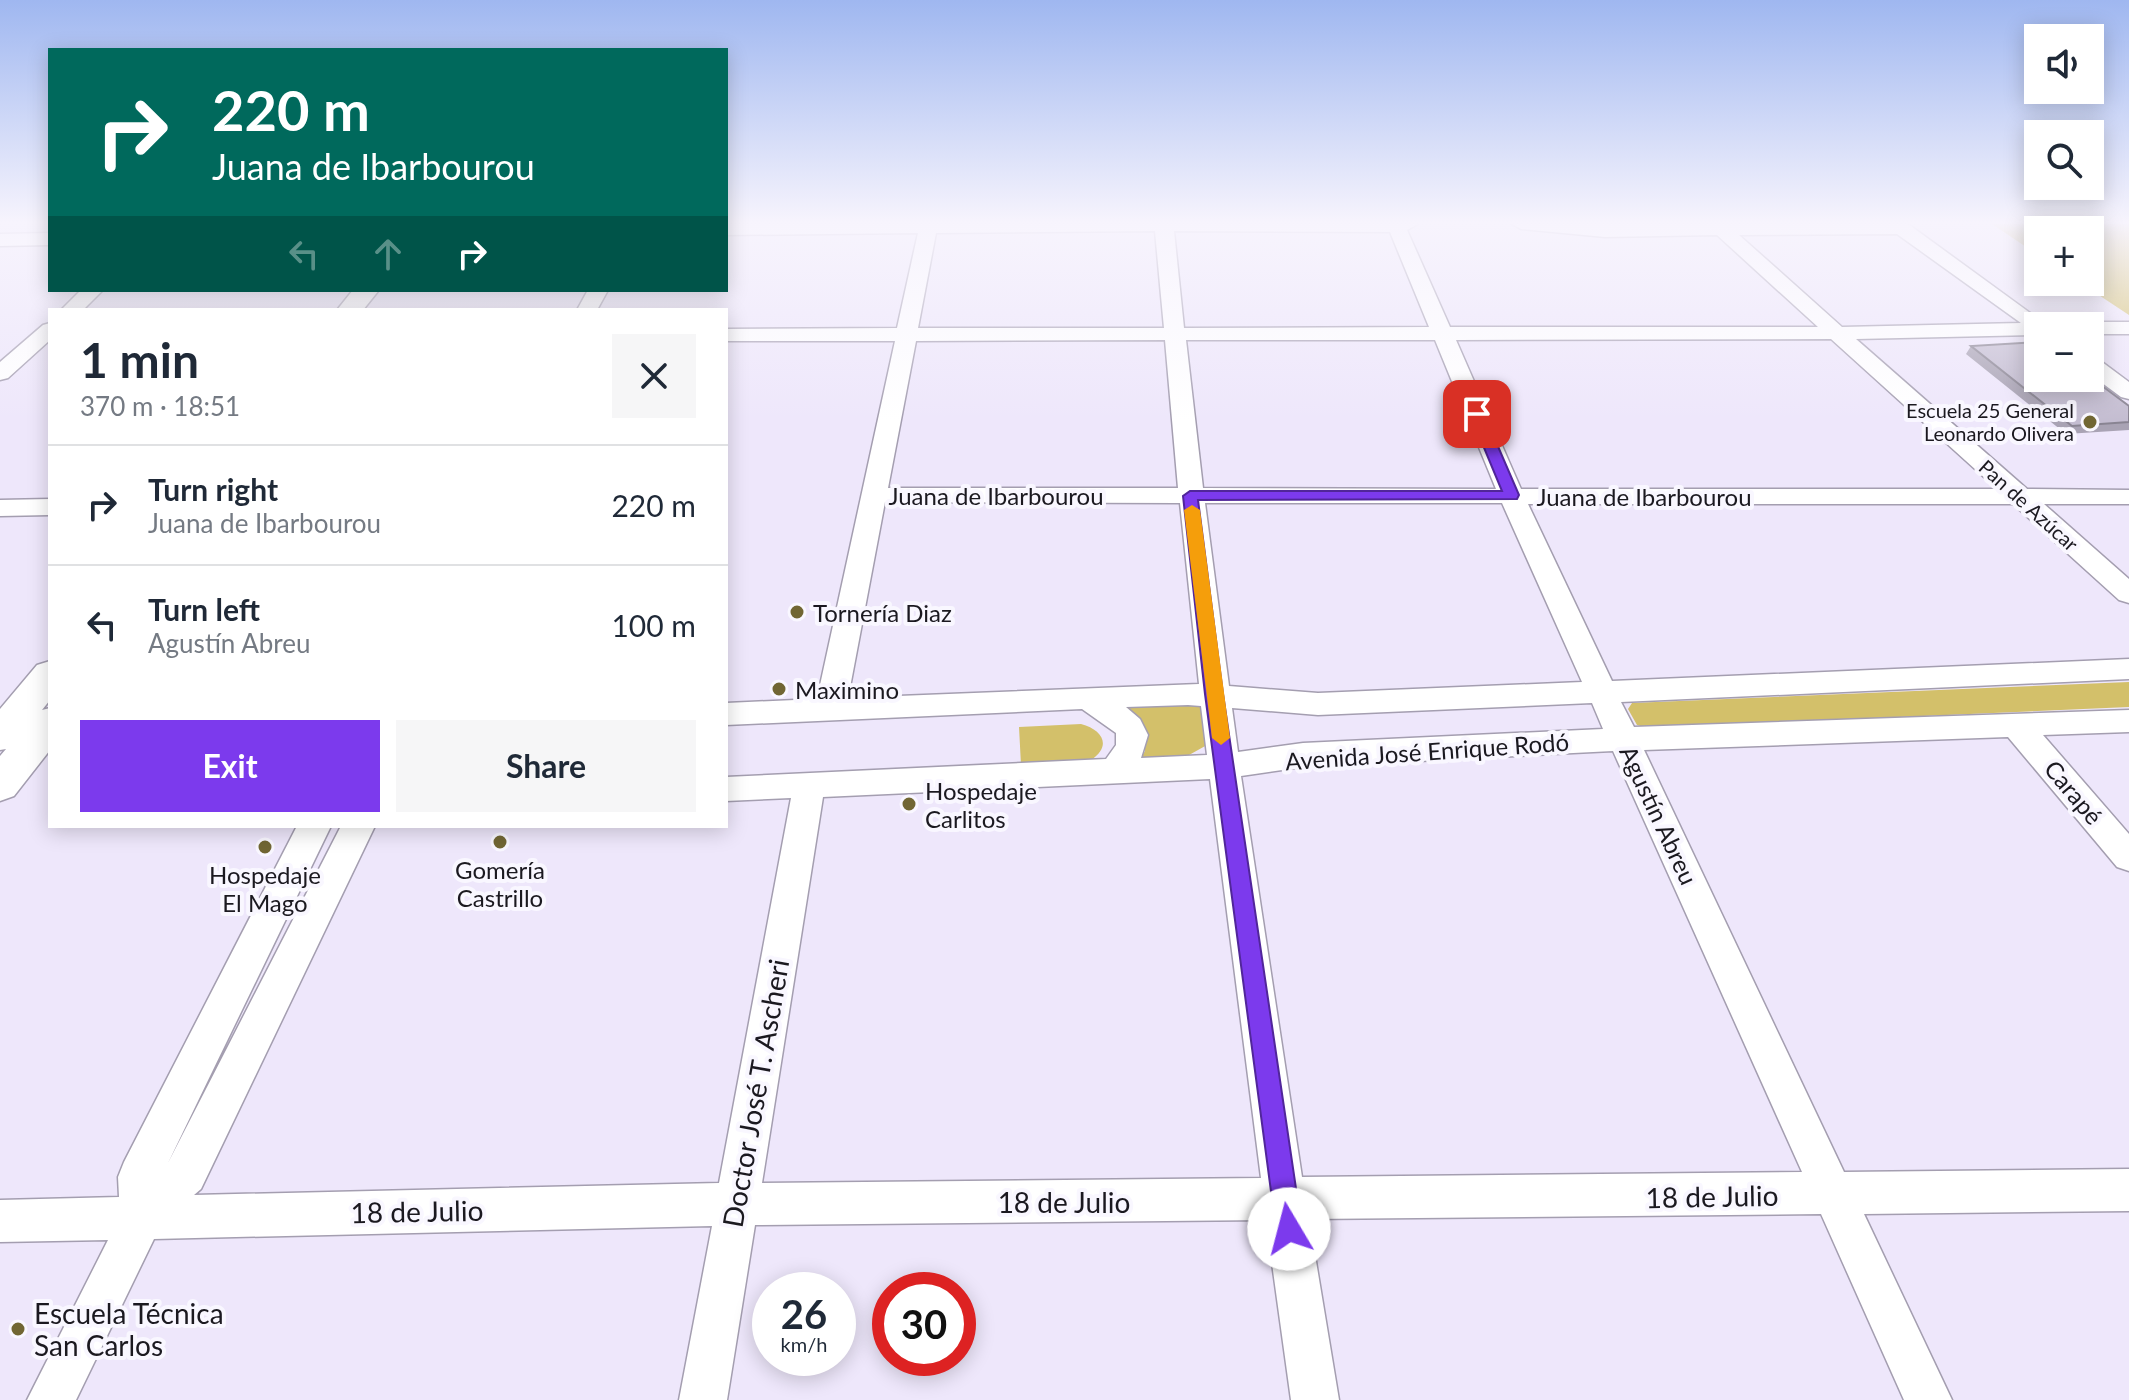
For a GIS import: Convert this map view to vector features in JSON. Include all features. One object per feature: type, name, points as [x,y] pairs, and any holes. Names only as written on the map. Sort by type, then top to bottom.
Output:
[{"type":"main road","points":[[352,308],[364,292]]},
{"type":"main road","points":[[378,308],[390,292]]},
{"type":"main road","points":[[1,734],[48,676]]},
{"type":"main road","points":[[0,785],[47,728]]},
{"type":"street","points":[[830,711],[915,289]]},
{"type":"street","points":[[1169,289],[1214,694],[1284,1201],[1315,1400]]},
{"type":"street","name":"Agustín Abreu","points":[[1427,289],[1511,495],[1928,1400]]},
{"type":"street","name":"Pan de Azúcar","points":[[1788,289],[2129,594]]},
{"type":"street","points":[[1986,289],[2024,317]]},
{"type":"street","points":[[73,308],[91,292]]},
{"type":"street","points":[[728,335],[1837,333],[2024,327]]},
{"type":"street","points":[[2104,328],[2129,328]]},
{"type":"street","points":[[0,373],[48,331]]},
{"type":"street","points":[[0,352],[48,351]]},
{"type":"street","points":[[2104,374],[2129,392]]},
{"type":"street","name":"Juana de Ibarbourou","points":[[872,495],[2129,497]]},
{"type":"street","points":[[0,508],[48,507]]},
{"type":"street","name":"Avenida José Enrique Rodó","points":[[728,714],[1214,694],[1318,704],[2129,669]]},
{"type":"street","points":[[1086,699],[1125,720],[1133,736],[1132,753],[1115,770]]},
{"type":"street","name":"Avenida José Enrique Rodó","points":[[728,789],[1225,766],[1303,755],[1624,739],[2129,721]]},
{"type":"street","name":"Carapé","points":[[2018,727],[2129,857]]},
{"type":"street","points":[[1,734],[47,728]]},
{"type":"street","name":"Doctor José T. Ascheri","points":[[703,1400],[809,786]]},
{"type":"street","points":[[142,1218],[139,1177],[313,828]]},
{"type":"street","points":[[51,1400],[142,1218],[186,1174],[357,828]]},
{"type":"street","name":"18 de Julio","points":[[0,1221],[736,1204],[1284,1201],[2129,1190]]},
{"type":"shaded area","points":[[2104,289],[2129,289],[2129,315],[2100,296],[2104,296]]},
{"type":"shaded area","points":[[2129,682],[2129,707],[1647,728],[1637,725],[1628,709],[1632,703]]},
{"type":"shaded area","points":[[1121,704],[1200,704],[1207,745],[1189,755],[1139,761],[1145,751],[1138,720]]},
{"type":"shaded area","points":[[1081,724],[1095,730],[1102,739],[1098,755],[1091,760],[1021,765],[1019,727]]},
{"type":"building","points":[[2024,343],[2024,388],[1971,346]]},
{"type":"building","points":[[2104,387],[2129,406],[2129,422],[2072,426],[2029,392],[2104,392]]},
{"type":"slow traffic","points":[[1192,510],[1221,738]]},
{"type":"place","name":"Escuela 25 General Leonardo Olivera","points":[[2090,422]]},
{"type":"place","name":"Tornería Diaz","points":[[797,612]]},
{"type":"place","name":"Maximino","points":[[779,689]]},
{"type":"place","name":"Hospedaje Carlitos","points":[[909,804]]},
{"type":"place","name":"Gomería Castrillo","points":[[500,842]]},
{"type":"place","name":"Hospedaje El Mago","points":[[265,847]]},
{"type":"place","name":"Escuela Técnica San Carlos","points":[[18,1329]]},
{"type":"route","points":[[1289,1229],[1214,694],[1190,496],[1511,495],[1477,414]]}]
